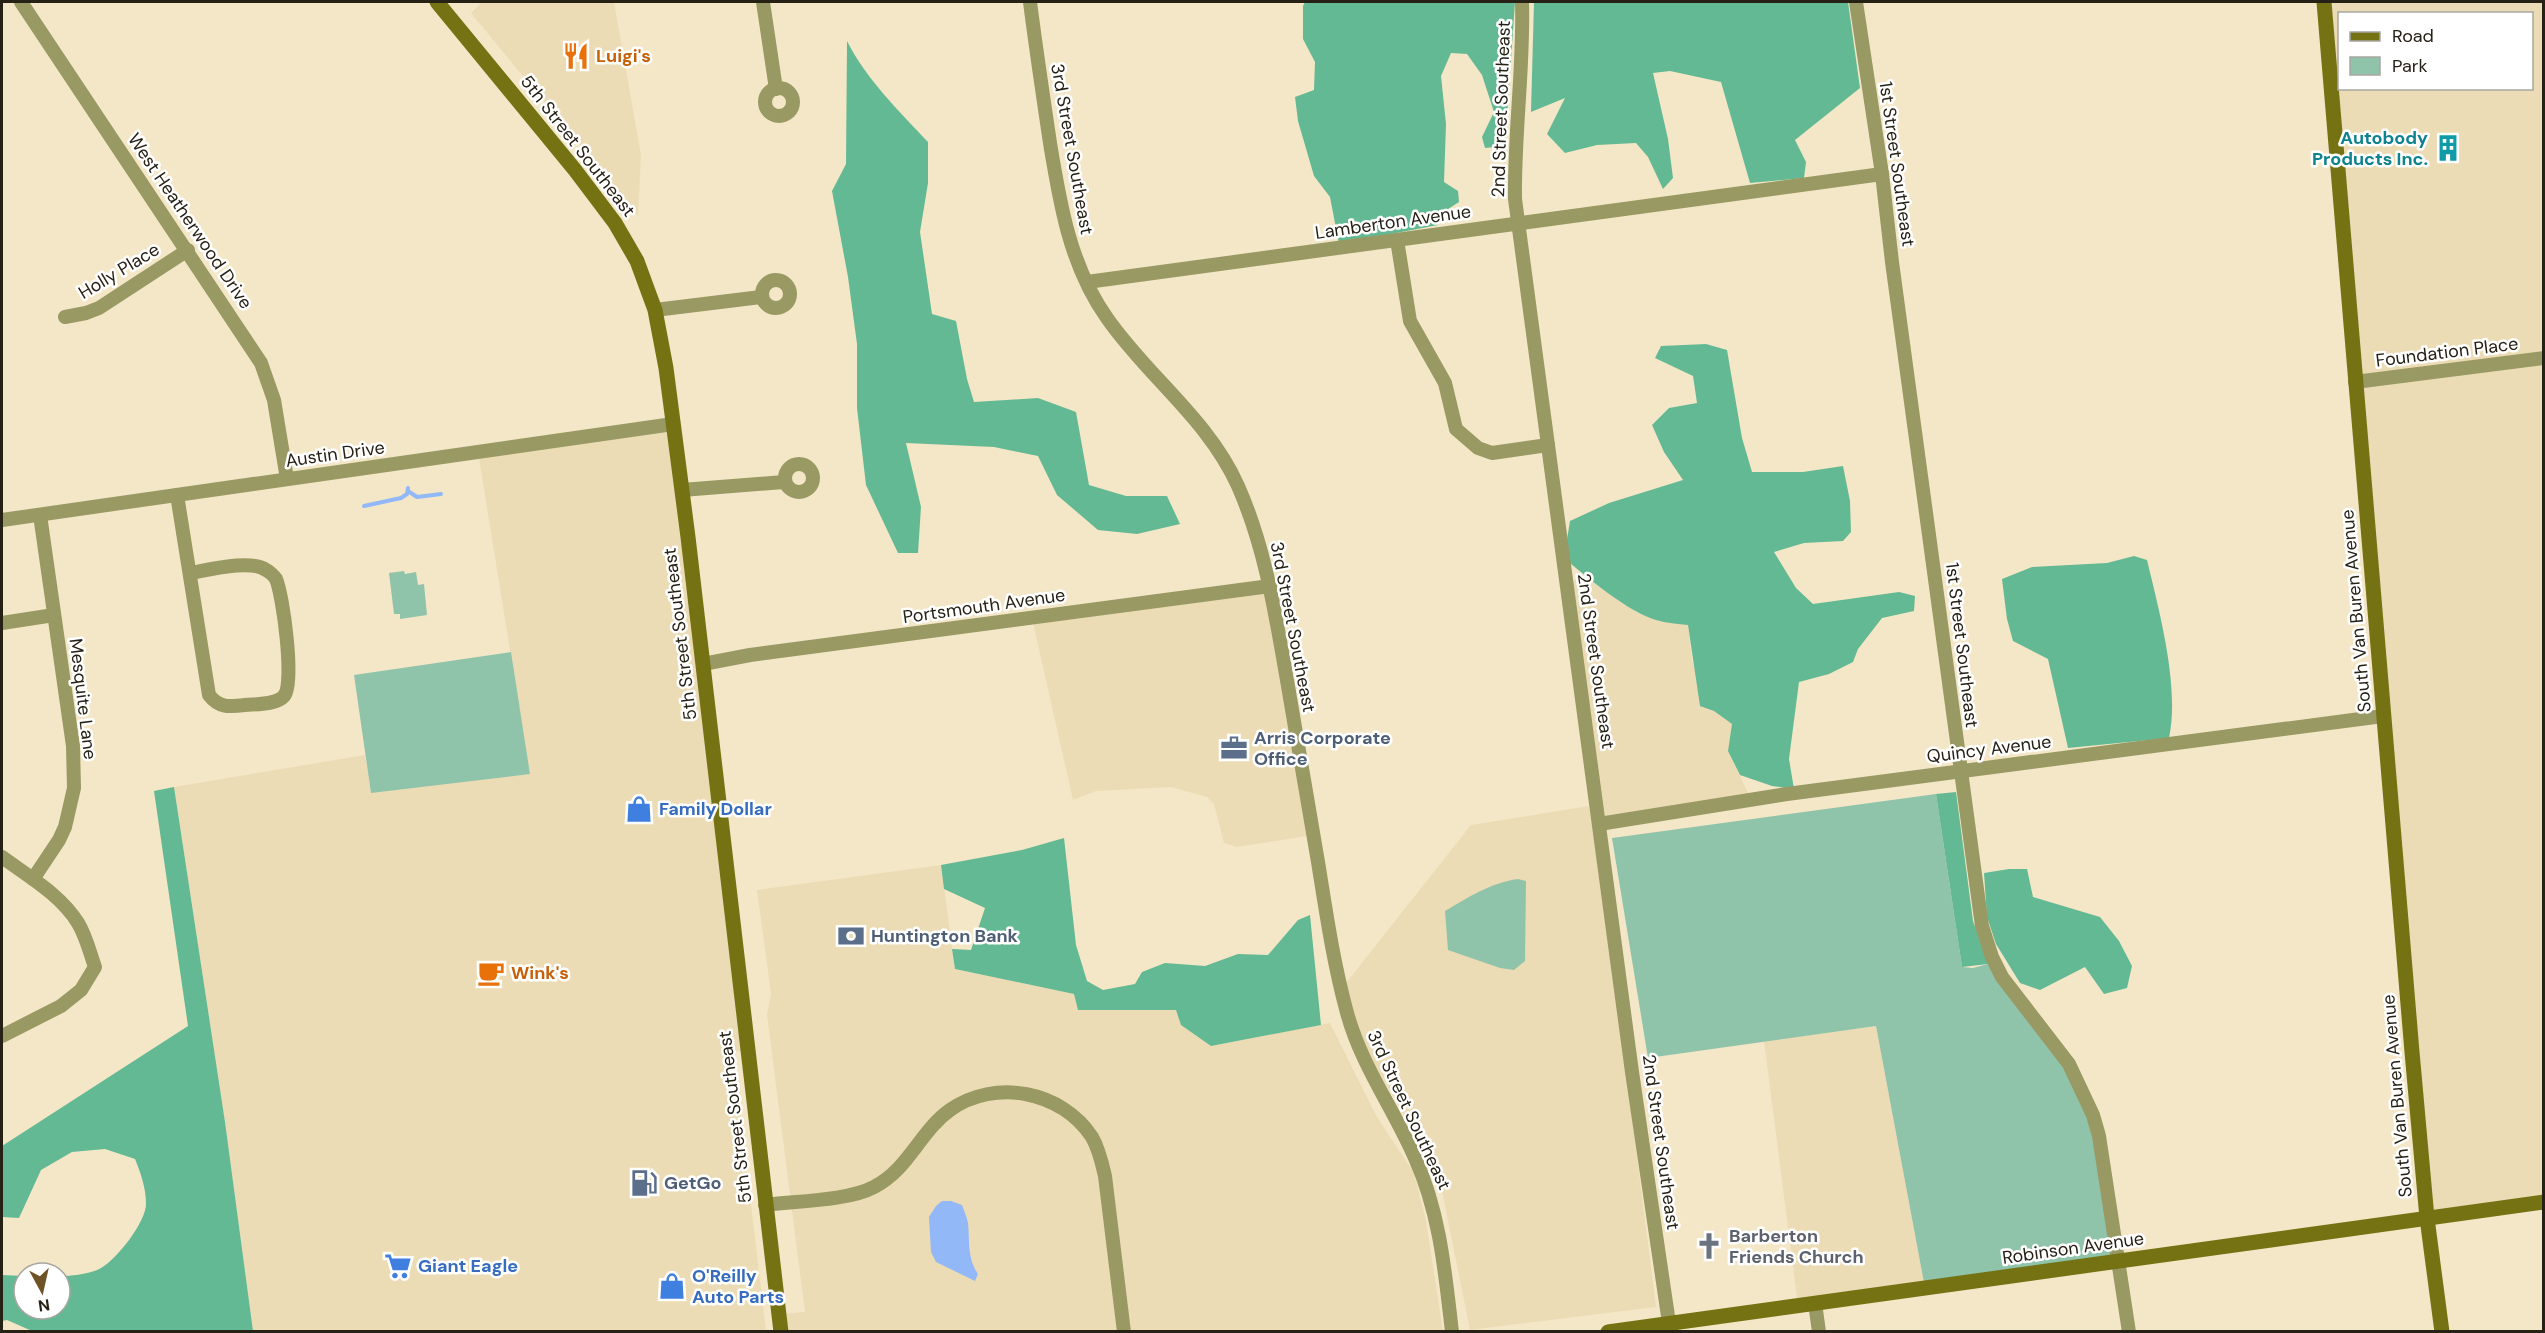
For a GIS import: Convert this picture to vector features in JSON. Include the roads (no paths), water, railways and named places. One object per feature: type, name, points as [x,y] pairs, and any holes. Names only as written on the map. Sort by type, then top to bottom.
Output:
[{"type":"main road","name":"5th Street Southeast","points":[[437,2],[575,170],[615,223],[637,261],[655,310],[666,368],[682,490],[781,1332]]},
{"type":"main road","name":"South Van Buren Avenue","points":[[2324,2],[2427,1218],[2442,1332]]},
{"type":"main road","name":"Robinson Avenue","points":[[1608,1332],[2544,1202]]},
{"type":"street","name":"West Heatherwood Drive","points":[[21,2],[246,337],[266,373],[274,400],[287,479]]},
{"type":"street","points":[[763,2],[776,88]]},
{"type":"street","name":"3rd Street Southeast","points":[[1030,2],[1063,215],[1076,260],[1105,316],[1123,340],[1197,421],[1225,460],[1253,525],[1270,586],[1346,1010],[1364,1060],[1414,1155],[1428,1191],[1441,1240],[1452,1332]]},
{"type":"street","name":"2nd Street Southeast","points":[[1522,2],[1522,55],[1515,165],[1518,224],[1669,1323]]},
{"type":"street","name":"1st Street Southeast","points":[[1856,2],[1882,174],[1978,904],[1988,947],[2002,977],[2069,1064],[2093,1114],[2099,1136],[2120,1262],[2129,1332]]},
{"type":"street","name":"Lamberton Avenue","points":[[1087,282],[1882,174]]},
{"type":"street","points":[[1397,240],[1410,321],[1445,384],[1456,429],[1478,448],[1492,453],[1548,445]]},
{"type":"street","name":"Holly Place","points":[[65,317],[99,308],[188,250]]},
{"type":"street","points":[[655,310],[761,297]]},
{"type":"street","name":"Foundation Place","points":[[2355,382],[2544,358]]},
{"type":"street","name":"Austin Drive","points":[[2,520],[673,424]]},
{"type":"street","points":[[682,490],[784,482]]},
{"type":"street","points":[[177,495],[209,695],[215,703],[227,708],[275,702],[284,697],[290,686],[289,655],[276,578],[265,568],[249,565],[190,573]]},
{"type":"street","name":"Mesquite Lane","points":[[33,879],[65,827],[74,788],[73,746],[40,515]]},
{"type":"street","name":"Portsmouth Avenue","points":[[703,664],[750,655],[1270,586]]},
{"type":"street","points":[[2,622],[54,615]]},
{"type":"street","name":"Quincy Avenue","points":[[1599,824],[1729,802],[2384,716]]},
{"type":"street","points":[[2,857],[33,879],[73,915],[80,925],[95,967],[81,990],[61,1006],[2,1036]]},
{"type":"street","points":[[765,1204],[851,1194],[871,1189],[902,1166],[948,1111],[964,1101],[983,1094],[1002,1092],[1020,1092],[1042,1098],[1061,1107],[1078,1120],[1093,1138],[1101,1157],[1124,1332]]},
{"type":"street","points":[[1815,1303],[1819,1332]]},
{"type":"water","points":[[942,1201],[962,1205],[968,1223],[971,1256],[978,1274],[975,1281],[936,1262],[931,1252],[929,1217]]},
{"type":"waterway","points":[[364,506],[401,498],[407,494],[408,488]]},
{"type":"waterway","points":[[408,491],[417,497],[441,494]]},
{"type":"place","name":"Luigi's","points":[[576,56]]},
{"type":"place","name":"Autobody Products Inc.","points":[[2448,148]]},
{"type":"place","name":"Arris Corporate Office","points":[[1234,748]]},
{"type":"place","name":"Family Dollar","points":[[639,809]]},
{"type":"place","name":"Huntington Bank","points":[[851,936]]},
{"type":"place","name":"Wink's","points":[[491,973]]},
{"type":"place","name":"GetGo","points":[[644,1183]]},
{"type":"place","name":"Barberton Friends Church","points":[[1709,1246]]},
{"type":"place","name":"Giant Eagle","points":[[398,1266]]},
{"type":"place","name":"O'Reilly Auto Parts","points":[[672,1286]]}]
